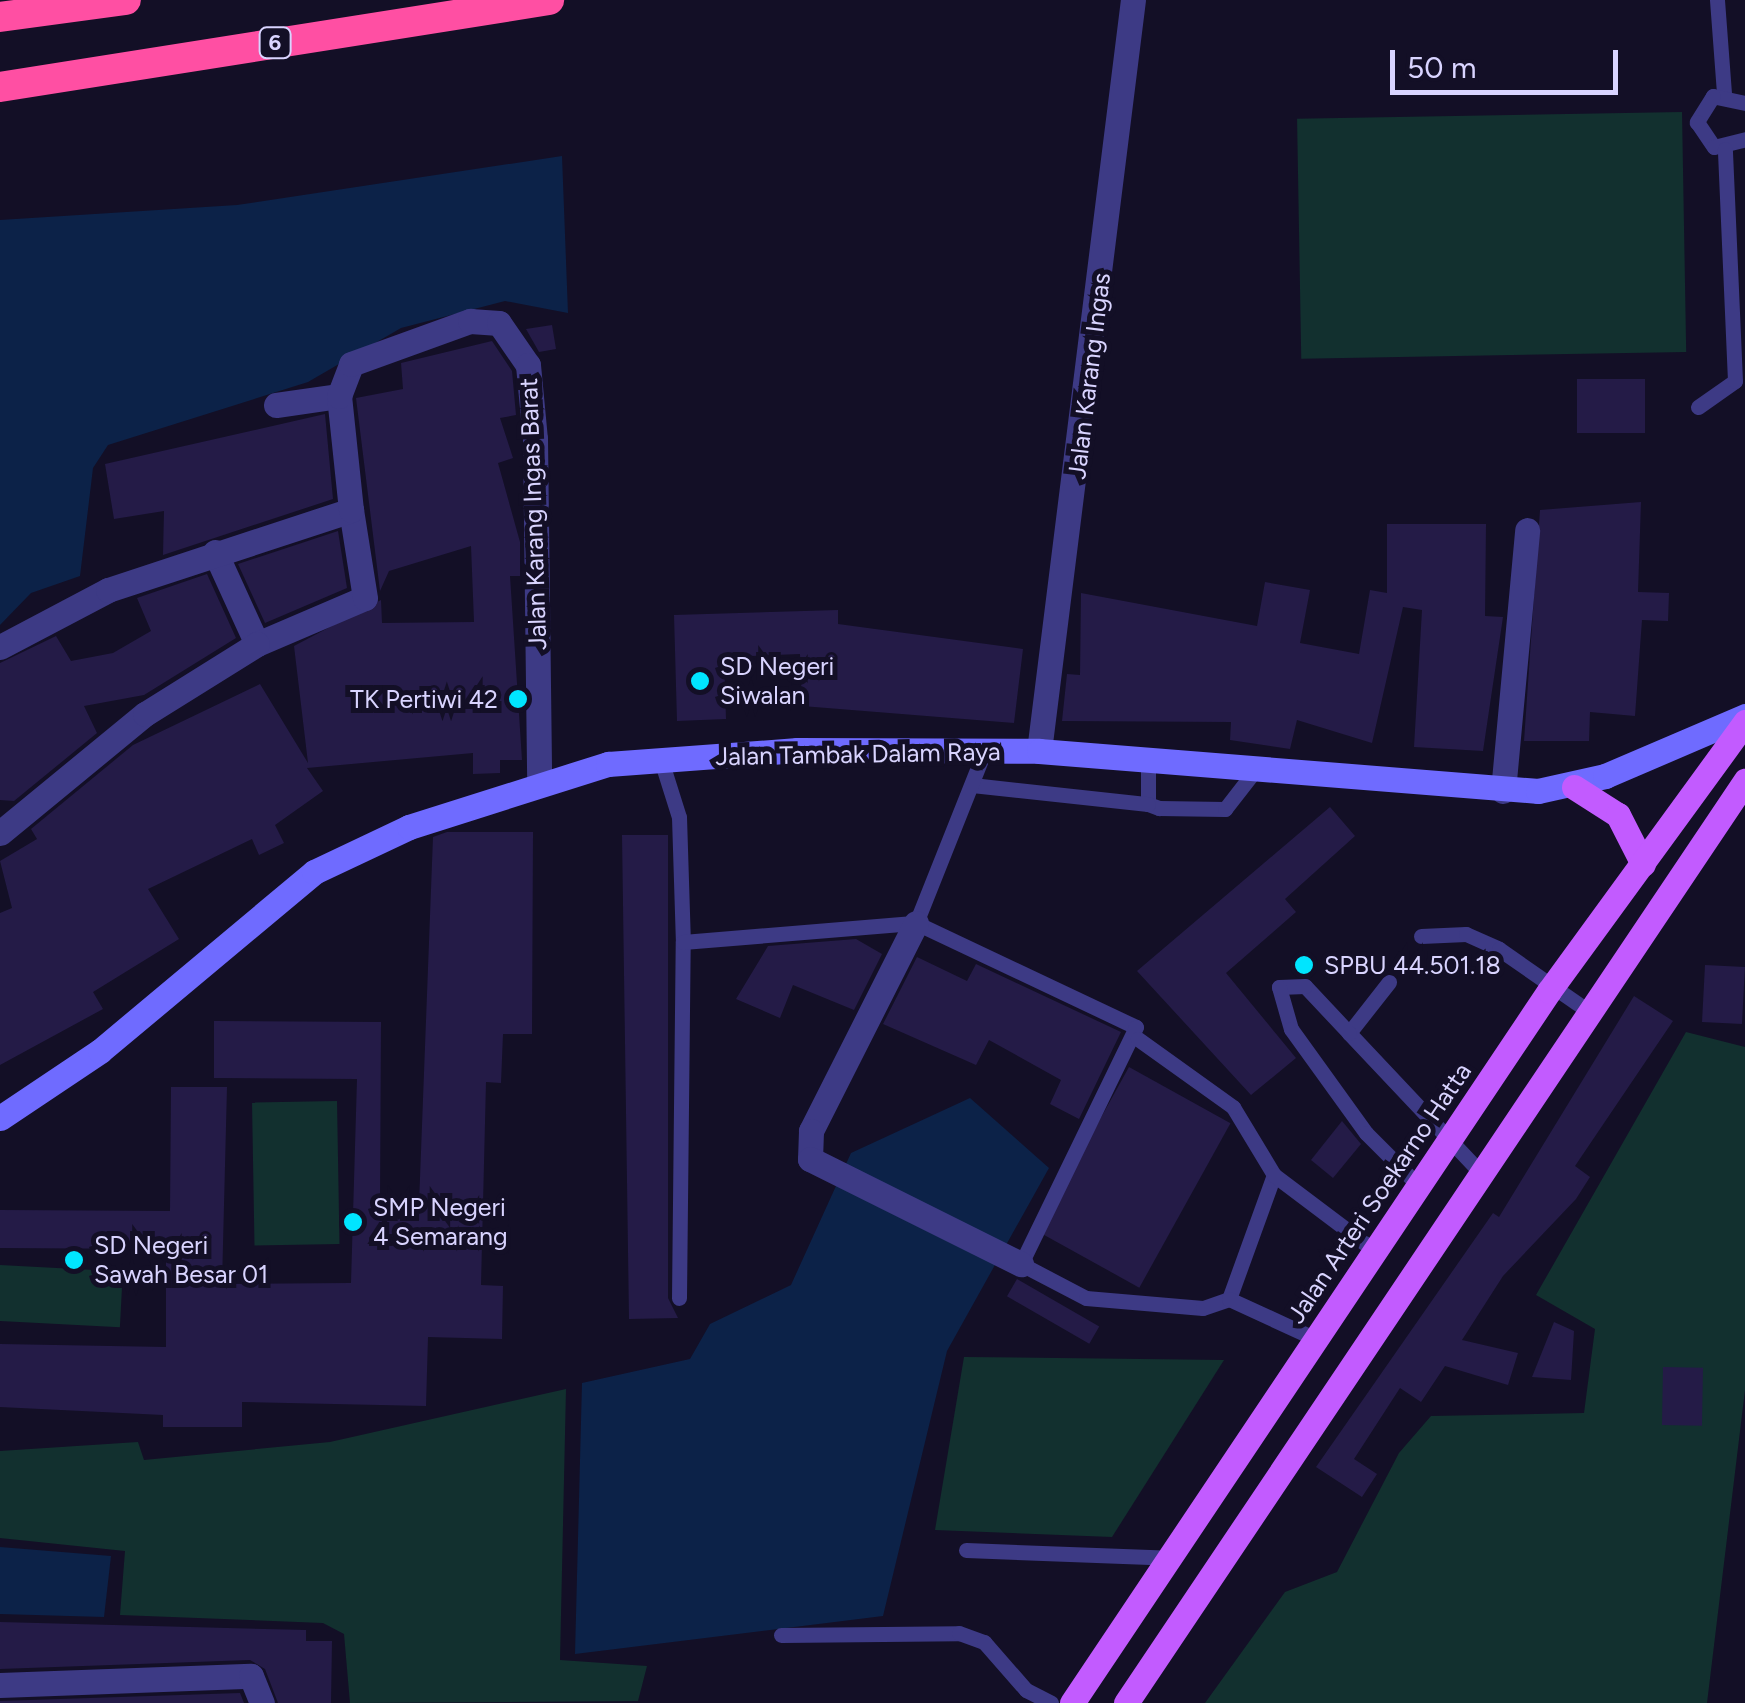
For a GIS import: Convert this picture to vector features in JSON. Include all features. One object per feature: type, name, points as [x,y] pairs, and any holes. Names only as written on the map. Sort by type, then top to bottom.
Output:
[{"type":"highway","points":[[0,16],[126,0]]},
{"type":"highway","name":"6","points":[[0,87],[550,0]]},
{"type":"main road","name":"Jalan Arteri Soekarno Hatta","points":[[1072,1703],[1549,992],[1745,719]]},
{"type":"main road","points":[[1126,1703],[1745,781]]},
{"type":"main road","points":[[1574,787],[1618,816],[1643,864]]},
{"type":"street","name":"Jalan Karang Ingas","points":[[1039,751],[1132,0]]},
{"type":"street","name":"Jalan Karang Ingas Barat","points":[[339,396],[350,364],[398,342],[470,321],[499,323],[519,342],[536,439],[539,783]]},
{"type":"street","points":[[0,833],[145,714],[257,644],[365,598],[350,510],[339,396],[276,405]]},
{"type":"street","points":[[0,648],[48,616],[215,552],[350,510]]},
{"type":"street","points":[[1503,791],[1526,530]]},
{"type":"street","points":[[215,552],[257,644]]},
{"type":"street","name":"Jalan Tambak Dalam Raya","points":[[0,1118],[100,1051],[314,872],[539,783],[661,760],[985,750],[1039,751],[1253,773],[1503,791],[1574,787],[1745,719]]},
{"type":"street","points":[[916,923],[812,1131],[810,1160],[1020,1264]]},
{"type":"street","points":[[0,1685],[250,1676],[262,1703]]},
{"type":"lane","points":[[1717,0],[1724,94]]},
{"type":"lane","points":[[1745,103],[1724,94],[1705,102],[1697,122],[1706,141],[1725,149],[1745,139]]},
{"type":"lane","points":[[1698,407],[1736,382],[1725,149]]},
{"type":"lane","points":[[916,923],[985,750]]},
{"type":"lane","points":[[661,760],[678,817],[683,942],[679,1298]]},
{"type":"lane","points":[[1148,762],[1148,804]]},
{"type":"lane","points":[[972,785],[1225,809],[1253,773]]},
{"type":"lane","points":[[683,942],[916,923],[1116,1012],[1138,1038],[1233,1107],[1274,1175],[1376,1252]]},
{"type":"lane","points":[[1421,936],[1466,934],[1549,992],[1591,1014]]},
{"type":"lane","points":[[1349,1033],[1389,982]]},
{"type":"lane","points":[[1420,1187],[1366,1133],[1290,1029],[1279,987],[1306,986],[1447,1146],[1482,1174]]},
{"type":"lane","points":[[1138,1038],[1020,1264],[1086,1298],[1132,1308],[1228,1299],[1318,1340]]},
{"type":"lane","points":[[1228,1299],[1274,1175]]},
{"type":"lane","points":[[966,1550],[1170,1558]]},
{"type":"lane","points":[[781,1636],[959,1633],[984,1642],[1008,1674],[1051,1703]]},
{"type":"green space","points":[[1682,112],[1686,352],[1301,359],[1297,119]]},
{"type":"green space","points":[[1686,1032],[1745,1047],[1745,1390],[1707,1703],[1205,1703],[1285,1592],[1337,1572],[1399,1453],[1431,1416],[1584,1413],[1595,1329],[1536,1295]]},
{"type":"green space","points":[[337,1101],[339,1244],[255,1245],[252,1102]]},
{"type":"green space","points":[[0,1265],[123,1271],[120,1327],[0,1321]]},
{"type":"green space","points":[[964,1357],[1224,1360],[1112,1537],[935,1530]]},
{"type":"green space","points":[[566,1389],[560,1660],[647,1666],[638,1701],[350,1703],[344,1634],[323,1623],[120,1615],[125,1551],[0,1538],[0,1451],[138,1442],[144,1460],[330,1442]]},
{"type":"water","points":[[562,156],[568,313],[505,301],[401,328],[308,382],[108,445],[93,468],[80,576],[31,593],[0,625],[0,220],[237,205]]},
{"type":"water","points":[[970,1098],[1049,1168],[947,1351],[883,1616],[575,1654],[582,1383],[690,1359],[710,1324],[791,1285],[851,1153]]},
{"type":"water","points":[[0,1547],[111,1556],[104,1617],[0,1614]]},
{"type":"building","points":[[552,325],[556,349],[539,352],[526,329]]},
{"type":"building","points":[[492,341],[512,371],[516,415],[500,418],[513,458],[498,463],[520,542],[520,576],[510,576],[522,760],[500,760],[500,773],[473,774],[473,753],[307,768],[323,791],[275,825],[284,843],[259,855],[252,839],[148,889],[179,939],[93,992],[103,1009],[0,1065],[0,913],[12,908],[0,861],[37,839],[31,829],[133,745],[260,684],[308,763],[294,646],[381,600],[382,623],[474,622],[471,546],[389,571],[380,591],[356,398],[403,389],[401,363]]},
{"type":"building","points":[[1577,379],[1645,379],[1645,433],[1577,433]]},
{"type":"building","points":[[325,414],[333,499],[163,555],[164,511],[114,519],[105,464]]},
{"type":"building","points":[[1641,502],[1638,592],[1669,593],[1668,621],[1642,620],[1635,716],[1590,712],[1589,741],[1524,741],[1540,510]]},
{"type":"building","points":[[1387,524],[1486,524],[1485,616],[1503,617],[1483,751],[1414,747],[1422,610],[1403,607],[1372,743],[1297,720],[1290,749],[1230,740],[1231,722],[1062,721],[1067,674],[1080,675],[1081,593],[1257,626],[1265,582],[1310,590],[1300,643],[1359,654],[1370,590],[1387,593]]},
{"type":"building","points":[[338,531],[347,588],[265,623],[238,564]]},
{"type":"building","points":[[207,574],[236,638],[144,695],[84,706],[97,733],[14,801],[0,800],[0,663],[56,636],[71,661],[113,653],[151,631],[137,598]]},
{"type":"building","points":[[838,610],[838,624],[1023,649],[1014,723],[802,706],[800,654],[724,657],[726,719],[677,721],[674,615]]},
{"type":"building","points":[[1330,807],[1355,836],[1285,899],[1296,912],[1226,973],[1296,1058],[1251,1095],[1137,971]]},
{"type":"building","points":[[447,832],[533,832],[532,1034],[503,1034],[501,1083],[486,1082],[481,1285],[503,1286],[502,1339],[428,1337],[426,1406],[242,1402],[242,1427],[163,1427],[163,1415],[0,1407],[0,1344],[166,1347],[166,1249],[0,1248],[0,1210],[170,1211],[171,1087],[227,1087],[222,1284],[351,1283],[357,1079],[214,1078],[214,1021],[381,1022],[380,1203],[419,1204],[433,837]]},
{"type":"building","points":[[622,835],[668,835],[668,1298],[678,1318],[629,1319]]},
{"type":"building","points":[[856,939],[882,954],[854,1010],[793,985],[780,1018],[736,999],[768,946]]},
{"type":"building","points":[[917,957],[967,981],[976,964],[1121,1032],[1079,1119],[1050,1104],[1061,1080],[989,1040],[976,1065],[883,1024]]},
{"type":"building","points":[[1705,965],[1745,967],[1742,1024],[1702,1022]]},
{"type":"building","points":[[1634,996],[1673,1021],[1575,1166],[1590,1177],[1576,1199],[1503,1276],[1462,1340],[1518,1353],[1508,1385],[1445,1366],[1421,1402],[1400,1388],[1354,1459],[1377,1474],[1362,1497],[1316,1467],[1493,1213],[1499,1217]]},
{"type":"building","points":[[1129,1067],[1230,1123],[1139,1288],[1038,1231]]},
{"type":"building","points":[[1342,1121],[1361,1144],[1333,1178],[1311,1160]]},
{"type":"building","points":[[1017,1279],[1099,1326],[1089,1344],[1007,1296]]},
{"type":"building","points":[[1554,1322],[1574,1331],[1571,1380],[1532,1377]]},
{"type":"building","points":[[1663,1367],[1703,1368],[1702,1426],[1662,1425]]},
{"type":"building","points":[[0,1622],[306,1630],[306,1641],[332,1641],[331,1703],[278,1703],[265,1669],[250,1660],[0,1669]]},
{"type":"building","points":[[240,1693],[244,1703],[0,1703],[0,1701]]},
{"type":"place","name":"SD Negeri Siwalan","points":[[700,681]]},
{"type":"place","name":"TK Pertiwi 42","points":[[518,699]]},
{"type":"place","name":"SPBU 44.501.18","points":[[1304,965]]},
{"type":"place","name":"SMP Negeri 4 Semarang","points":[[353,1222]]},
{"type":"place","name":"SD Negeri Sawah Besar 01","points":[[74,1260]]}]
